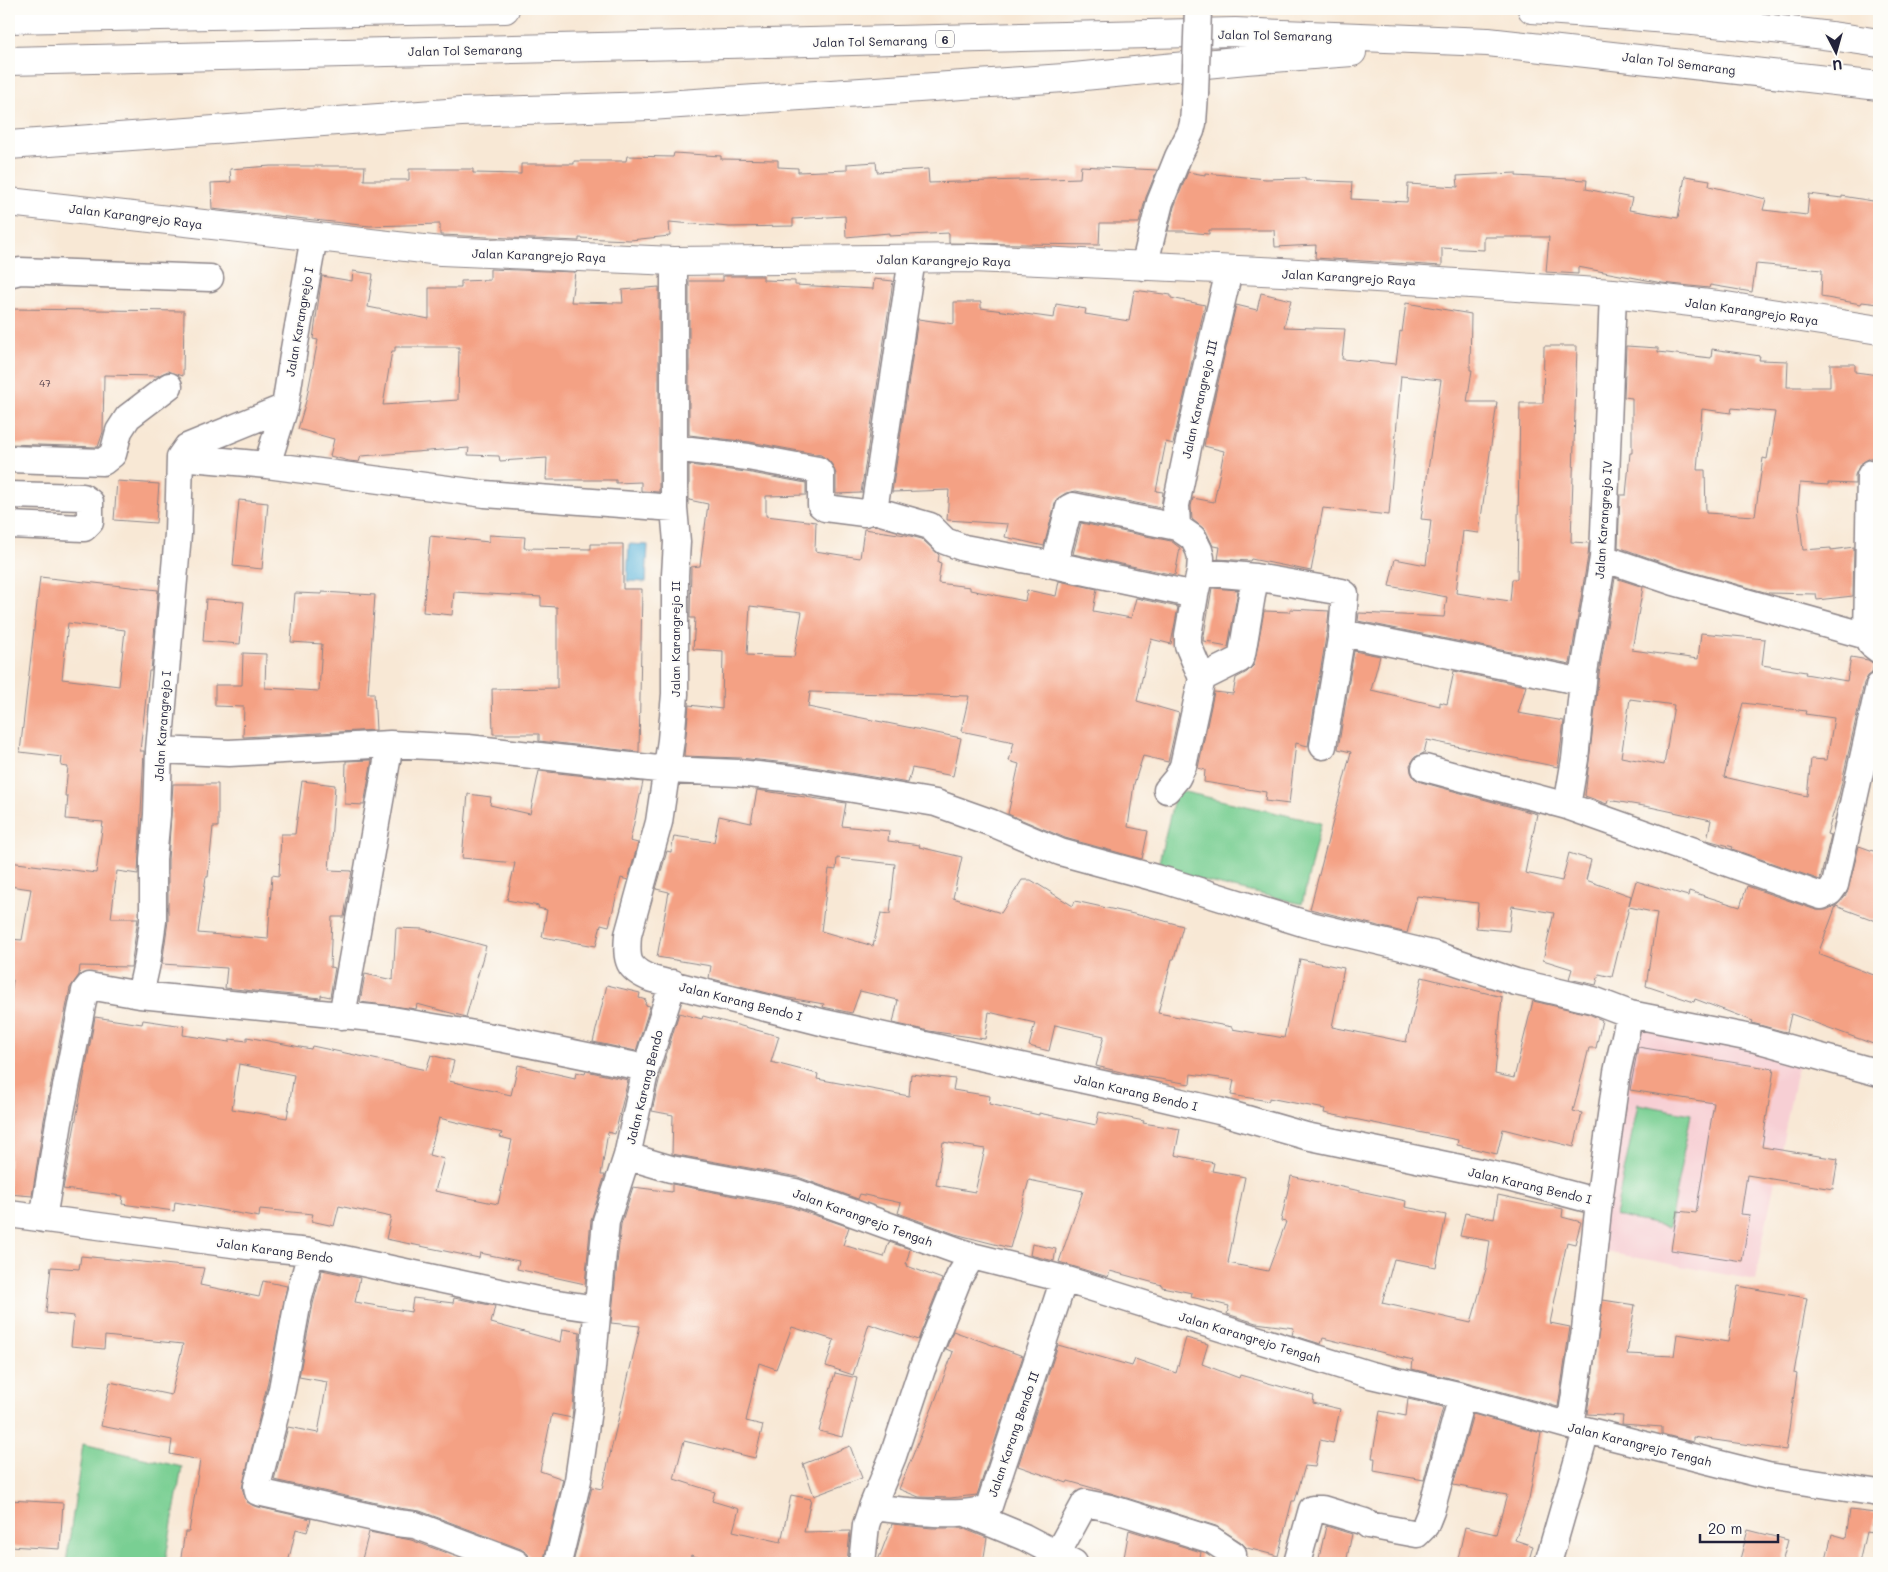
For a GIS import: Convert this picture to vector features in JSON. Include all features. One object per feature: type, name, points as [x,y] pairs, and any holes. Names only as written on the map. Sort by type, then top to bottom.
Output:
[{"type":"main road","points":[[9,19],[505,9]]},
{"type":"main road","points":[[1532,9],[1662,18],[1800,31],[1879,43]]},
{"type":"main road","name":"Jalan Tol Semarang","points":[[9,61],[1235,32],[1488,42],[1879,86]]},
{"type":"main road","points":[[9,145],[461,112],[650,106],[1064,78],[1246,60],[1488,42]]},
{"type":"main road","name":"Jalan Karangrejo Raya","points":[[9,202],[441,251],[674,261],[972,258],[1282,272],[1613,292],[1726,306],[1879,330]]},
{"type":"street","points":[[1144,267],[1160,202],[1193,123],[1198,9]]},
{"type":"street","name":"Jalan Karangrejo I","points":[[267,465],[285,408],[314,237]]},
{"type":"street","points":[[874,510],[912,259]]},
{"type":"street","name":"Jalan Karangrejo II","points":[[672,984],[638,973],[630,966],[627,954],[628,935],[658,822],[667,770],[675,694],[675,575],[678,542],[674,508],[674,261]]},
{"type":"street","points":[[9,274],[20,271],[210,278]]},
{"type":"street","name":"Jalan Karangrejo III","points":[[1177,527],[1176,505],[1229,271]]},
{"type":"street","name":"Jalan Karangrejo IV","points":[[1567,806],[1603,558],[1613,292]]},
{"type":"street","points":[[9,459],[103,462],[113,454],[119,431],[128,418],[169,386]]},
{"type":"street","points":[[285,408],[187,447],[180,457],[267,465],[485,494],[674,508]]},
{"type":"street","points":[[674,448],[748,457],[818,470],[821,474],[821,504],[823,506],[864,513],[874,510],[930,526],[945,541],[964,548],[1054,565],[1197,583],[1255,577],[1344,593],[1346,598],[1342,634],[1323,746]]},
{"type":"street","name":"Jalan Karangrejo I","points":[[140,995],[148,963],[153,921],[153,859],[158,815],[159,750],[178,534],[180,457]]},
{"type":"street","points":[[1603,558],[1674,582],[1873,643],[1870,476],[1872,473],[1879,472]]},
{"type":"street","points":[[9,495],[83,497],[90,502],[90,522],[84,528],[9,525]]},
{"type":"street","points":[[1054,565],[1069,508],[1073,506],[1177,527],[1193,538],[1201,558],[1188,645],[1202,678],[1183,766],[1177,778],[1167,790]]},
{"type":"street","points":[[1202,678],[1240,659],[1255,577]]},
{"type":"street","points":[[1342,634],[1584,682]]},
{"type":"street","points":[[1425,768],[1567,806],[1821,896],[1826,895],[1835,886],[1879,686]]},
{"type":"street","points":[[342,1016],[390,744]]},
{"type":"street","points":[[159,750],[230,753],[390,744],[514,752],[667,770],[738,773],[794,779],[936,803],[992,823],[1060,852],[1167,881],[1306,924],[1436,956],[1516,982],[1593,1000],[1630,1014],[1756,1039],[1879,1073]]},
{"type":"street","name":"Jalan Karang Bendo","points":[[558,1563],[578,1480],[589,1402],[606,1221],[627,1156],[646,1068],[672,984]]},
{"type":"street","name":"Jalan Karang Bendo I","points":[[672,984],[825,1023],[1139,1092],[1219,1111],[1306,1136],[1508,1178],[1599,1202]]},
{"type":"street","points":[[43,1219],[59,1122],[85,991],[89,986],[140,995],[392,1020],[504,1039],[646,1068]]},
{"type":"street","points":[[1548,1563],[1576,1436],[1599,1202],[1618,1072],[1630,1014]]},
{"type":"street","name":"Jalan Karangrejo Tengah","points":[[627,1156],[671,1170],[796,1192],[972,1256],[1064,1279],[1371,1375],[1462,1396],[1576,1436],[1768,1476],[1879,1493]]},
{"type":"street","name":"Jalan Karang Bendo","points":[[9,1214],[247,1246],[311,1252],[537,1300],[598,1308]]},
{"type":"street","points":[[311,1252],[298,1301],[282,1389],[257,1486],[258,1492],[397,1523],[415,1525],[516,1563]]},
{"type":"street","points":[[862,1563],[866,1525],[872,1507],[893,1456],[913,1393],[926,1360],[959,1278],[972,1256]]},
{"type":"street","name":"Jalan Karang Bendo II","points":[[872,1507],[966,1513],[989,1506],[1064,1279]]},
{"type":"street","points":[[1297,1563],[1312,1509],[1322,1509],[1365,1522],[1368,1525],[1416,1534],[1425,1526],[1443,1470],[1462,1396]]},
{"type":"street","points":[[966,1513],[1024,1537],[1066,1558],[1085,1503],[1110,1508],[1212,1540],[1233,1554],[1238,1562]]},
{"type":"shaded area","points":[[1635,1022],[1799,1059],[1755,1280],[1596,1250]]},
{"type":"green space","points":[[1176,790],[1321,823],[1302,904],[1157,870]]},
{"type":"green space","points":[[1638,1104],[1691,1114],[1669,1227],[1615,1216]]},
{"type":"green space","points":[[83,1444],[182,1467],[165,1563],[66,1563]]},
{"type":"water","points":[[629,544],[648,545],[646,582],[627,581]]},
{"type":"building","points":[[674,153],[721,156],[721,159],[778,160],[778,167],[798,168],[798,172],[847,170],[847,164],[876,162],[877,172],[928,169],[929,183],[1080,178],[1081,166],[1157,170],[1146,197],[1139,223],[1100,223],[1099,245],[949,243],[949,233],[889,236],[889,233],[846,237],[845,216],[793,219],[793,226],[730,227],[669,222],[670,236],[630,240],[579,238],[579,241],[440,235],[440,224],[370,226],[212,209],[211,183],[231,182],[230,169],[271,166],[365,166],[364,180],[409,180],[409,169],[473,169],[473,173],[521,174],[521,164],[574,164],[574,161],[626,161],[627,156],[673,157]]},
{"type":"building","points":[[1188,172],[1266,179],[1305,178],[1305,180],[1352,182],[1351,199],[1407,202],[1408,184],[1458,187],[1457,176],[1516,173],[1516,176],[1587,180],[1586,189],[1632,198],[1629,210],[1678,218],[1685,176],[1710,180],[1709,186],[1766,199],[1763,210],[1807,215],[1809,194],[1842,198],[1842,196],[1879,202],[1879,304],[1862,302],[1861,304],[1821,297],[1822,270],[1756,264],[1752,292],[1710,285],[1709,288],[1662,283],[1578,267],[1578,274],[1546,272],[1549,237],[1484,237],[1484,250],[1442,248],[1442,266],[1315,258],[1316,245],[1275,247],[1274,230],[1209,230],[1209,234],[1168,231],[1174,207]]},
{"type":"building","points":[[490,269],[575,272],[571,302],[623,303],[622,290],[659,287],[659,492],[641,491],[641,482],[616,483],[616,480],[546,480],[547,458],[500,461],[499,456],[468,455],[469,448],[361,456],[359,462],[349,461],[330,456],[334,439],[298,429],[306,401],[318,340],[313,339],[322,276],[352,281],[353,271],[373,274],[368,307],[429,319],[429,288],[461,288],[461,281],[490,280]],"holes":[[[395,347],[459,347],[458,400],[383,405],[392,351],[395,351]]]},
{"type":"building","points":[[723,276],[763,276],[763,280],[795,281],[795,285],[873,289],[874,279],[893,281],[861,493],[836,494],[836,474],[833,466],[821,455],[750,442],[689,435],[689,281],[723,281]]},
{"type":"building","points":[[1134,290],[1171,295],[1171,298],[1205,305],[1173,444],[1166,442],[1156,491],[1163,492],[1161,508],[1076,491],[1066,493],[1058,498],[1055,504],[1044,546],[1005,537],[1008,524],[947,520],[949,490],[892,492],[918,319],[954,324],[954,302],[981,302],[981,308],[1054,318],[1056,304],[1086,309],[1085,314],[1129,321]]},
{"type":"building","points":[[1261,293],[1291,300],[1284,327],[1345,329],[1342,359],[1396,364],[1406,303],[1471,314],[1470,370],[1472,370],[1467,402],[1497,402],[1479,533],[1463,531],[1456,593],[1510,601],[1512,579],[1517,579],[1520,403],[1543,403],[1544,346],[1577,346],[1571,542],[1589,543],[1570,664],[1358,621],[1359,613],[1444,617],[1447,597],[1389,586],[1395,559],[1426,565],[1431,520],[1421,519],[1441,380],[1401,376],[1389,515],[1323,508],[1311,571],[1251,559],[1250,561],[1218,559],[1220,547],[1213,546],[1206,531],[1192,519],[1191,506],[1193,498],[1214,502],[1224,451],[1204,446],[1208,426],[1236,305],[1257,310]]},
{"type":"building","points":[[10,309],[184,311],[183,376],[168,371],[157,376],[104,375],[103,432],[98,447],[9,444]]},
{"type":"building","points":[[1626,346],[1658,348],[1658,352],[1711,358],[1712,349],[1760,356],[1759,360],[1788,361],[1787,387],[1830,387],[1830,364],[1855,364],[1855,372],[1879,375],[1879,457],[1870,458],[1860,464],[1855,475],[1855,484],[1800,483],[1798,506],[1803,550],[1831,548],[1831,550],[1854,547],[1853,596],[1817,600],[1816,594],[1768,593],[1678,568],[1618,547],[1620,495],[1626,495],[1630,453],[1632,453],[1632,398],[1624,397]],"holes":[[[1732,408],[1775,412],[1767,459],[1763,458],[1755,516],[1706,513],[1705,470],[1697,470],[1702,409],[1731,413]]]},
{"type":"building","points":[[689,465],[746,472],[806,483],[806,495],[766,496],[766,516],[816,522],[815,551],[860,558],[864,529],[906,535],[922,539],[939,555],[938,562],[941,563],[938,583],[970,587],[970,590],[1025,601],[1027,590],[1056,596],[1059,581],[1097,589],[1093,611],[1131,618],[1136,598],[1178,607],[1171,644],[1151,639],[1137,701],[1179,713],[1168,762],[1143,756],[1134,784],[1128,827],[1148,831],[1142,859],[1065,838],[1008,814],[1019,764],[1009,761],[1014,742],[961,731],[969,696],[810,692],[808,707],[961,738],[953,776],[912,768],[908,783],[796,764],[740,758],[684,756],[689,705],[722,709],[723,651],[693,649],[695,618],[690,618],[691,567],[700,566],[708,504],[689,500]],"holes":[[[750,606],[802,612],[794,657],[747,655]]]},
{"type":"building","points":[[117,481],[159,484],[156,523],[114,520]]},
{"type":"building","points":[[239,500],[268,503],[262,569],[233,566]]},
{"type":"building","points":[[1081,523],[1171,541],[1180,548],[1175,575],[1073,554]]},
{"type":"building","points":[[489,535],[525,537],[524,548],[591,549],[591,544],[623,544],[623,589],[642,589],[639,752],[539,741],[539,734],[493,734],[492,689],[557,688],[557,607],[541,606],[541,597],[454,592],[452,615],[423,612],[430,536],[489,542]]},
{"type":"building","points":[[40,577],[158,590],[151,671],[149,671],[140,751],[144,751],[138,874],[117,871],[111,918],[138,918],[131,967],[80,966],[79,975],[70,988],[44,1120],[32,1196],[9,1194],[9,1013],[13,980],[9,979],[9,939],[22,940],[31,889],[9,886],[9,862],[96,873],[103,822],[66,819],[68,796],[65,796],[68,767],[61,766],[62,757],[20,752]],"holes":[[[68,623],[125,630],[119,686],[62,679]]]},
{"type":"building","points":[[1615,578],[1643,587],[1632,650],[1698,659],[1701,633],[1765,639],[1762,665],[1806,672],[1805,674],[1847,681],[1851,657],[1868,660],[1874,664],[1872,673],[1864,683],[1839,795],[1827,834],[1831,835],[1820,880],[1732,849],[1733,847],[1707,840],[1711,820],[1608,800],[1607,804],[1585,796],[1599,674]],"holes":[[[1630,699],[1674,705],[1664,765],[1621,757]],[[1743,703],[1806,711],[1805,714],[1834,718],[1827,760],[1811,759],[1807,796],[1724,777]]]},
{"type":"building","points":[[1212,588],[1238,590],[1228,647],[1203,641]]},
{"type":"building","points":[[322,592],[375,595],[368,693],[374,693],[376,730],[243,737],[244,707],[215,706],[215,685],[242,685],[243,653],[266,654],[265,688],[319,691],[322,644],[291,642],[295,593],[322,594]]},
{"type":"building","points":[[206,599],[244,602],[240,644],[203,641]]},
{"type":"building","points":[[1290,609],[1329,611],[1308,746],[1296,743],[1289,804],[1265,801],[1266,792],[1204,782],[1205,770],[1198,768],[1214,692],[1233,694],[1236,678],[1247,672],[1254,665],[1264,611],[1290,612]]},
{"type":"building","points":[[1354,651],[1380,656],[1371,690],[1440,706],[1440,702],[1447,704],[1454,671],[1526,686],[1518,713],[1564,721],[1558,767],[1427,740],[1424,753],[1415,757],[1410,765],[1414,778],[1421,782],[1537,814],[1525,873],[1562,881],[1569,853],[1591,860],[1586,880],[1631,896],[1629,905],[1636,881],[1688,896],[1689,891],[1740,907],[1747,886],[1816,910],[1826,910],[1837,905],[1847,893],[1859,846],[1879,853],[1879,922],[1836,906],[1818,954],[1879,977],[1879,1045],[1791,1014],[1787,1032],[1782,1031],[1752,1023],[1753,1021],[1695,999],[1694,1002],[1646,986],[1657,913],[1629,907],[1612,977],[1599,974],[1596,985],[1569,979],[1572,969],[1543,960],[1554,913],[1512,906],[1509,931],[1476,928],[1478,903],[1417,896],[1407,933],[1310,909],[1351,752],[1338,749]]},
{"type":"building","points":[[372,760],[364,805],[345,804],[346,761]]},
{"type":"building","points":[[539,771],[643,782],[630,841],[638,843],[628,880],[621,878],[609,926],[601,924],[596,946],[542,937],[547,910],[538,908],[539,906],[507,900],[515,863],[462,858],[468,794],[491,797],[490,805],[530,814]]},
{"type":"building","points":[[302,781],[335,785],[329,870],[352,871],[344,917],[332,917],[330,967],[335,968],[330,997],[321,995],[321,998],[225,988],[227,968],[162,964],[168,921],[168,860],[173,784],[218,784],[218,827],[213,827],[208,877],[206,877],[198,933],[268,939],[272,875],[279,876],[281,834],[295,834]]},
{"type":"building","points":[[757,790],[846,803],[842,826],[889,831],[888,841],[920,845],[919,847],[962,857],[953,898],[1001,913],[1022,880],[1031,880],[1073,906],[1075,901],[1143,915],[1183,926],[1158,1013],[1284,1038],[1300,959],[1344,968],[1332,1027],[1406,1042],[1422,977],[1502,997],[1495,1074],[1514,1078],[1533,1001],[1589,1014],[1602,1020],[1596,1048],[1589,1048],[1573,1111],[1582,1113],[1574,1147],[1503,1129],[1497,1154],[1457,1145],[1458,1140],[1324,1113],[1325,1109],[1269,1098],[1269,1101],[1231,1095],[1234,1080],[1191,1074],[1190,1084],[1142,1077],[1096,1066],[1104,1036],[1055,1025],[1049,1051],[1029,1046],[1035,1023],[989,1012],[985,1039],[929,1031],[893,1023],[898,1000],[860,991],[852,1013],[823,1007],[824,1004],[783,997],[709,978],[711,966],[657,957],[669,892],[656,889],[667,851],[671,852],[674,836],[714,842],[719,816],[751,823]],"holes":[[[837,858],[895,864],[890,914],[881,913],[873,946],[821,931],[829,869],[836,870]]]},
{"type":"building","points":[[396,928],[423,929],[486,946],[466,1017],[417,1004],[416,1009],[360,1002],[365,974],[393,980]]},
{"type":"building","points":[[607,985],[640,993],[639,998],[646,1000],[645,1005],[650,1006],[636,1051],[593,1042]]},
{"type":"building","points":[[679,1013],[702,1019],[703,1016],[779,1036],[771,1062],[818,1074],[817,1079],[909,1096],[911,1074],[955,1079],[953,1090],[990,1096],[989,1104],[1096,1125],[1099,1112],[1144,1121],[1143,1123],[1180,1129],[1175,1155],[1214,1163],[1212,1171],[1245,1177],[1228,1263],[1268,1271],[1286,1222],[1281,1221],[1291,1176],[1406,1201],[1405,1207],[1446,1215],[1436,1267],[1394,1259],[1382,1303],[1471,1323],[1486,1269],[1490,1241],[1460,1236],[1465,1213],[1494,1219],[1498,1195],[1563,1209],[1562,1217],[1581,1222],[1575,1244],[1567,1242],[1550,1323],[1570,1327],[1558,1407],[1412,1369],[1413,1360],[1323,1338],[1321,1344],[1292,1335],[1294,1328],[1256,1323],[1227,1314],[1229,1306],[1191,1297],[1192,1293],[1162,1287],[1162,1285],[1110,1271],[1108,1277],[1059,1262],[1083,1191],[1029,1180],[1010,1248],[955,1234],[898,1213],[901,1203],[860,1194],[858,1199],[798,1177],[672,1154],[673,1115],[652,1111],[661,1072]],"holes":[[[943,1142],[985,1149],[975,1192],[936,1185]]]},
{"type":"building","points":[[95,1017],[142,1024],[143,1020],[184,1026],[183,1035],[230,1042],[230,1039],[247,1041],[247,1037],[311,1049],[312,1046],[426,1070],[431,1055],[454,1061],[449,1081],[511,1095],[518,1065],[575,1078],[576,1072],[585,1074],[586,1071],[628,1080],[615,1134],[608,1132],[601,1175],[605,1175],[591,1220],[585,1284],[517,1269],[519,1261],[480,1253],[479,1258],[386,1239],[391,1217],[339,1206],[334,1226],[311,1221],[313,1214],[260,1209],[259,1217],[175,1202],[174,1211],[122,1204],[123,1196],[63,1189]],"holes":[[[239,1064],[294,1075],[287,1118],[232,1109]],[[439,1118],[502,1133],[500,1137],[512,1140],[498,1204],[435,1191],[444,1159],[429,1155]]]},
{"type":"building","points":[[1638,1047],[1774,1069],[1762,1147],[1838,1159],[1833,1189],[1747,1175],[1741,1214],[1750,1215],[1742,1261],[1671,1250],[1677,1211],[1696,1213],[1714,1103],[1630,1090]]},
{"type":"building","points":[[672,1184],[791,1207],[849,1227],[843,1245],[884,1257],[889,1242],[910,1249],[907,1266],[942,1279],[918,1340],[869,1324],[853,1375],[826,1366],[834,1340],[792,1327],[776,1369],[759,1363],[746,1421],[763,1425],[755,1458],[684,1441],[674,1479],[715,1492],[712,1501],[739,1509],[733,1531],[781,1542],[791,1495],[811,1499],[804,1532],[850,1531],[847,1563],[714,1563],[691,1555],[688,1563],[573,1563],[592,1487],[602,1489],[640,1326],[611,1323],[621,1224],[633,1187],[672,1192]]},
{"type":"building","points":[[1032,1244],[1056,1249],[1054,1261],[1030,1255]]},
{"type":"building","points":[[81,1256],[204,1268],[200,1285],[259,1297],[263,1281],[287,1286],[267,1386],[242,1488],[247,1502],[254,1506],[311,1519],[307,1532],[296,1529],[288,1563],[180,1563],[185,1532],[189,1532],[200,1460],[170,1454],[172,1440],[101,1426],[110,1382],[171,1395],[183,1344],[105,1336],[104,1349],[71,1346],[74,1316],[46,1313],[51,1267],[79,1269]]},
{"type":"building","points":[[322,1270],[360,1278],[355,1302],[411,1312],[413,1298],[453,1303],[454,1298],[495,1306],[491,1323],[561,1342],[563,1329],[580,1332],[572,1418],[552,1414],[540,1471],[563,1479],[543,1563],[531,1563],[528,1554],[521,1549],[420,1511],[274,1480],[288,1427],[318,1433],[327,1382],[299,1377],[313,1304]]},
{"type":"building","points":[[1738,1286],[1807,1298],[1794,1373],[1797,1374],[1786,1450],[1693,1437],[1693,1442],[1662,1434],[1662,1427],[1622,1424],[1623,1416],[1587,1414],[1603,1300],[1635,1305],[1627,1354],[1674,1356],[1677,1334],[1728,1342]]},
{"type":"building","points":[[953,1331],[1023,1356],[977,1495],[950,1498],[919,1497],[899,1489],[953,1352],[946,1349]]},
{"type":"building","points":[[1186,1338],[1208,1344],[1202,1364],[1239,1378],[1240,1375],[1314,1396],[1313,1403],[1340,1409],[1333,1443],[1320,1440],[1315,1467],[1305,1466],[1295,1501],[1292,1501],[1278,1556],[1247,1548],[1216,1526],[1114,1494],[1068,1481],[1067,1483],[1018,1466],[1058,1345],[1132,1366],[1135,1359],[1176,1373]]},
{"type":"building","points":[[835,1373],[857,1378],[842,1437],[819,1431]]},
{"type":"building","points":[[1408,1399],[1443,1407],[1424,1480],[1374,1471],[1375,1458],[1372,1458],[1380,1411],[1406,1416]]},
{"type":"building","points":[[1473,1414],[1541,1433],[1529,1499],[1515,1540],[1533,1546],[1528,1563],[1457,1563],[1465,1527],[1496,1534],[1507,1495],[1453,1485]]},
{"type":"building","points":[[850,1446],[862,1478],[814,1496],[803,1464]]},
{"type":"building","points":[[9,1500],[63,1503],[60,1549],[9,1546]]},
{"type":"building","points":[[1850,1510],[1875,1513],[1872,1533],[1866,1532],[1859,1563],[1825,1563],[1832,1534],[1846,1538]]},
{"type":"building","points":[[892,1524],[932,1528],[962,1528],[987,1538],[983,1563],[877,1563]]},
{"type":"building","points":[[1326,1526],[1352,1534],[1346,1563],[1318,1563]]},
{"type":"building","points":[[1129,1530],[1201,1552],[1199,1563],[1123,1563]]},
{"type":"building","points":[[1748,1530],[1788,1540],[1782,1563],[1756,1563],[1740,1559]]},
{"type":"building","points":[[369,1532],[411,1540],[474,1563],[361,1563]]}]
